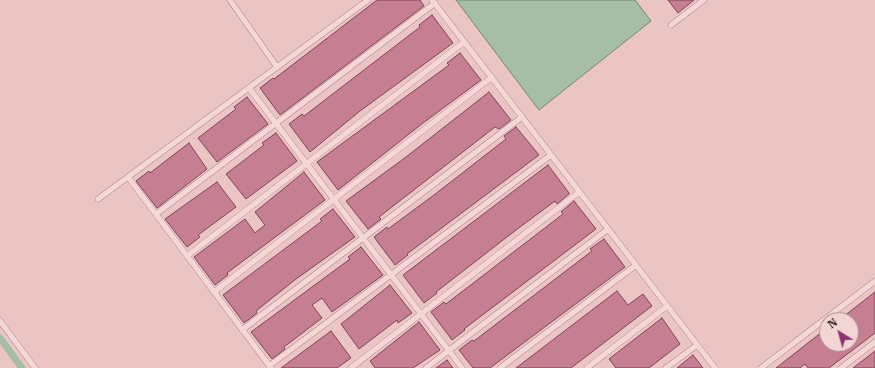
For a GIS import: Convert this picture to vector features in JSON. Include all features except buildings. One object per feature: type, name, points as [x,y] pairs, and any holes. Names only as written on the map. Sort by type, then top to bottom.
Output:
[{"type":"street","points":[[230,0],[277,67]]},
{"type":"street","points":[[98,199],[368,0]]},
{"type":"street","points":[[671,25],[704,0]]},
{"type":"street","points":[[156,214],[276,124],[434,2],[715,368]]},
{"type":"street","points":[[187,256],[464,42]]},
{"type":"street","points":[[214,292],[492,77]]},
{"type":"street","points":[[249,88],[462,368]]},
{"type":"street","points":[[242,330],[522,117]]},
{"type":"street","points":[[128,177],[270,367],[551,155]]},
{"type":"street","points":[[350,368],[579,192]]},
{"type":"street","points":[[426,368],[608,229]]},
{"type":"street","points":[[500,368],[636,265]]},
{"type":"street","points":[[761,368],[875,281]]},
{"type":"street","points":[[586,368],[667,306]]},
{"type":"street","points":[[0,321],[35,368]]},
{"type":"street","points":[[841,368],[875,342]]},
{"type":"street","points":[[666,368],[697,345]]},
{"type":"shaded area","points":[[456,0],[635,0],[651,21],[539,110]]},
{"type":"waterway","points":[[0,338],[22,368]]}]
